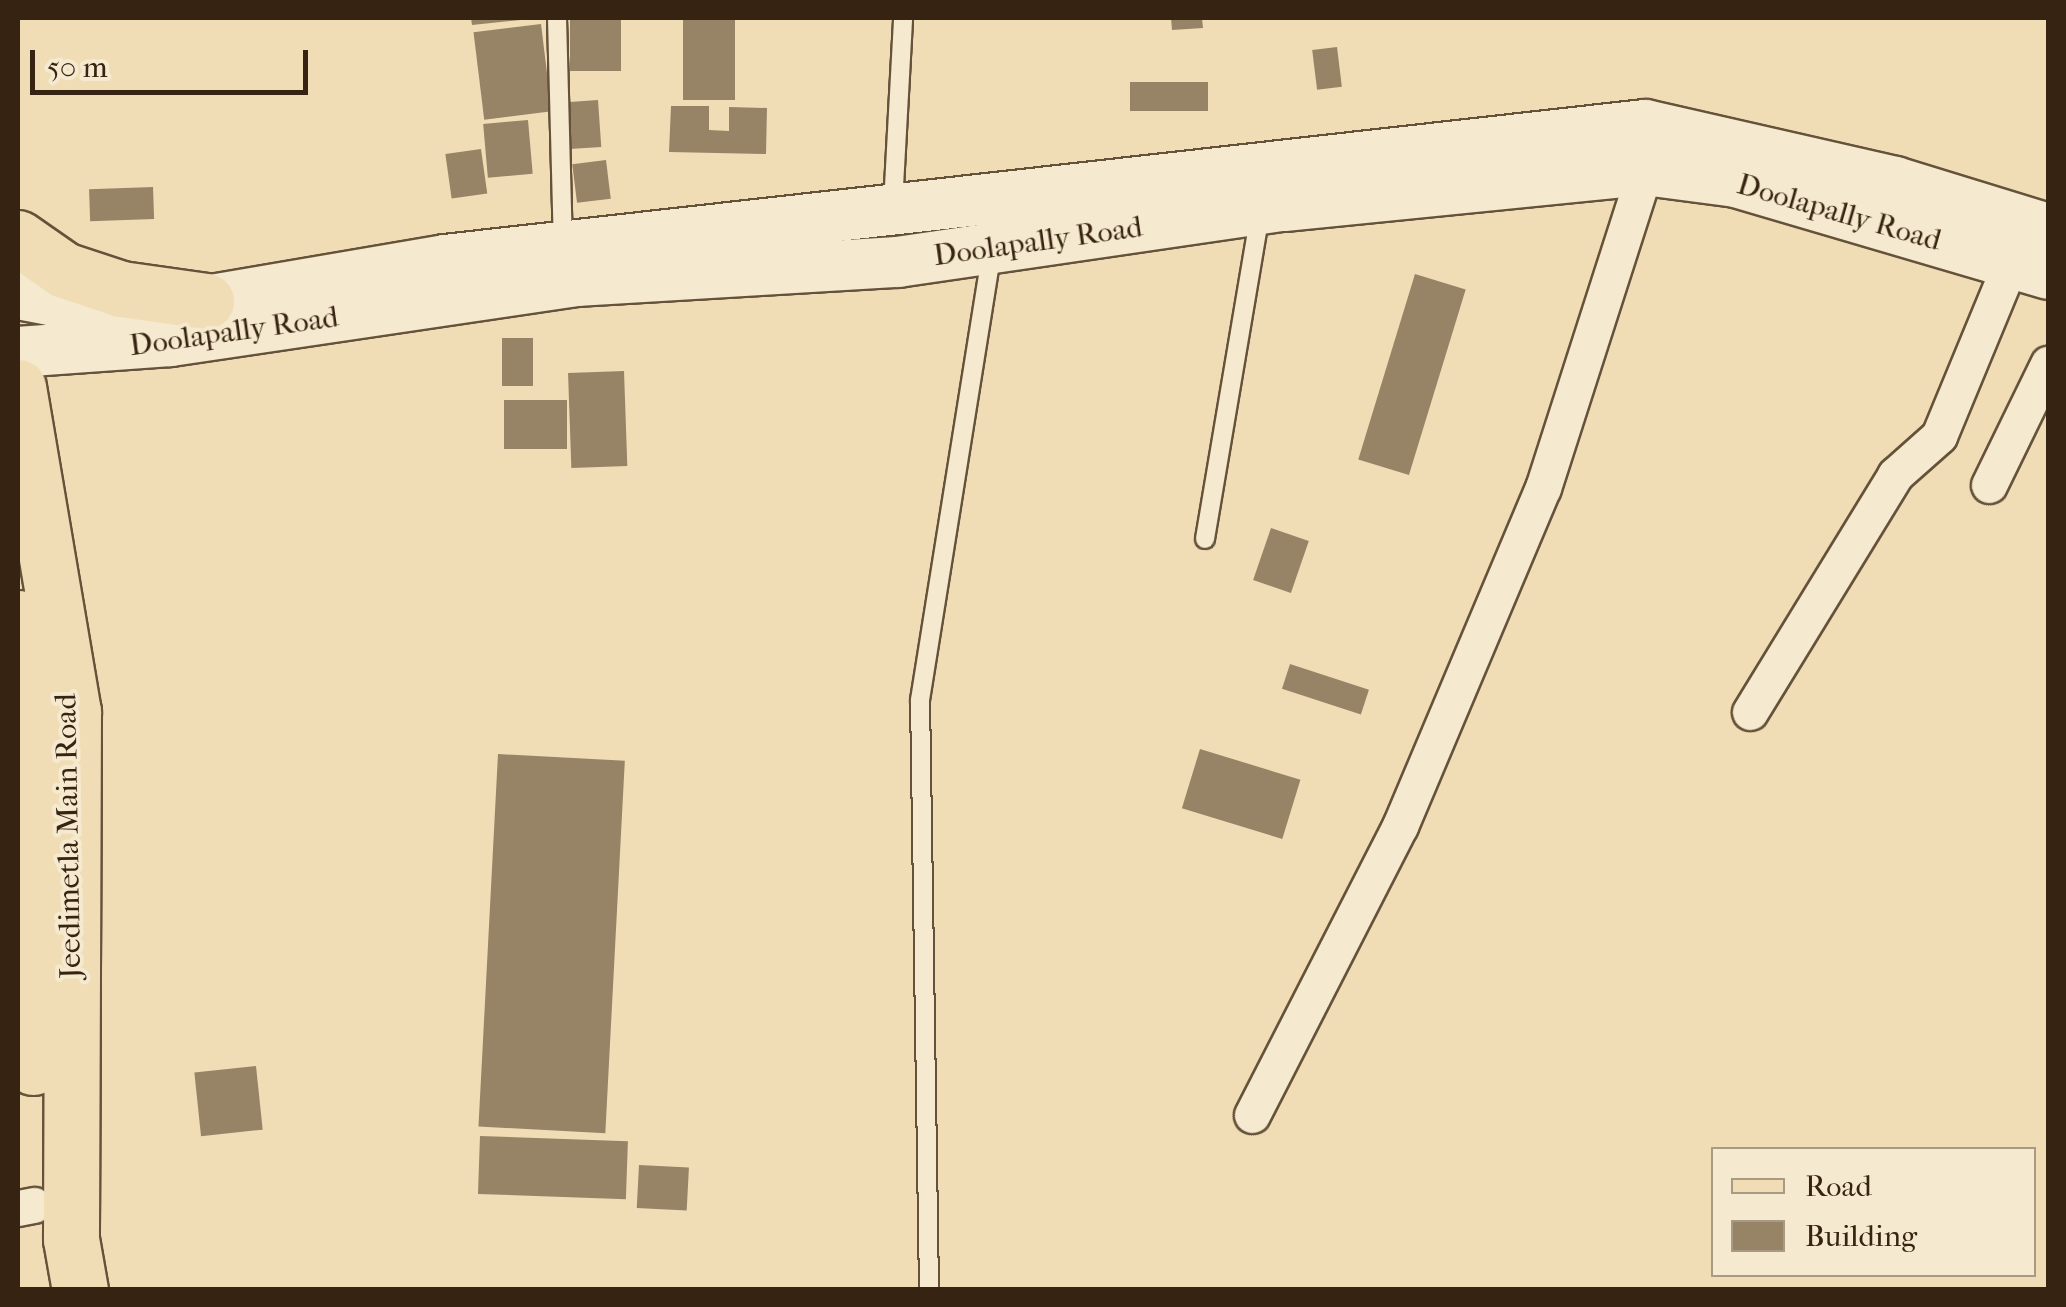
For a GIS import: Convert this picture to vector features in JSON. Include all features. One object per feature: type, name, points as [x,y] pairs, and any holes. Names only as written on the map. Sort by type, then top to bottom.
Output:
[{"type":"main road","name":"Doolapally Road","points":[[18,352],[153,344],[576,280],[898,262],[992,249],[1645,125],[1895,182],[2048,229]]},
{"type":"main road","name":"Doolapally Road","points":[[18,294],[54,301],[206,301],[564,247],[892,210],[1275,193],[1645,170],[1736,182],[2030,268]]},
{"type":"main road","points":[[18,238],[83,276],[206,301]]},
{"type":"main road","name":"Jeedimetla Main Road","points":[[18,387],[72,711],[71,1239],[80,1290]]},
{"type":"main road","name":"Jeedimetla Main Road","points":[[18,618],[32,795],[26,1206],[41,1290]]},
{"type":"street","points":[[1252,1115],[1400,826],[1543,488],[1645,170]]},
{"type":"street","points":[[1750,712],[1895,475],[1939,436],[2030,268]]},
{"type":"street","points":[[1990,485],[2048,364]]},
{"type":"lane","points":[[557,18],[564,247]]},
{"type":"lane","points":[[892,210],[903,18]]},
{"type":"lane","points":[[1205,540],[1275,193]]},
{"type":"lane","points":[[930,1290],[920,700],[992,249]]},
{"type":"building","points":[[471,18],[521,18],[521,20],[472,25]]},
{"type":"building","points":[[570,18],[621,18],[621,71],[570,71]]},
{"type":"building","points":[[683,18],[735,18],[735,100],[683,100]]},
{"type":"building","points":[[1171,18],[1202,18],[1203,28],[1172,30]]},
{"type":"building","points":[[541,24],[552,111],[484,120],[474,32]]},
{"type":"building","points":[[1337,47],[1342,87],[1317,90],[1312,50]]},
{"type":"building","points":[[1130,82],[1208,82],[1208,111],[1130,111]]},
{"type":"building","points":[[598,100],[601,147],[569,149],[566,102]]},
{"type":"building","points":[[671,106],[709,106],[709,130],[729,131],[729,107],[767,108],[766,154],[669,152]]},
{"type":"building","points":[[528,120],[533,174],[488,178],[483,124]]},
{"type":"building","points":[[481,149],[487,194],[452,199],[445,154]]},
{"type":"building","points":[[606,160],[611,199],[577,203],[572,164]]},
{"type":"building","points":[[153,187],[154,219],[90,221],[89,189]]},
{"type":"building","points":[[1415,274],[1466,289],[1409,475],[1358,460]]},
{"type":"building","points":[[502,338],[533,338],[533,386],[502,386]]},
{"type":"building","points":[[624,371],[627,466],[571,468],[568,373]]},
{"type":"building","points":[[504,400],[567,400],[567,449],[504,449]]},
{"type":"building","points":[[1271,528],[1309,541],[1291,593],[1253,580]]},
{"type":"building","points":[[1290,664],[1369,690],[1361,714],[1282,689]]},
{"type":"building","points":[[1200,749],[1300,780],[1282,839],[1182,808]]},
{"type":"building","points":[[498,754],[625,761],[605,1133],[478,1126]]},
{"type":"building","points":[[256,1066],[263,1130],[201,1136],[194,1072]]},
{"type":"building","points":[[480,1136],[628,1141],[626,1199],[478,1194]]},
{"type":"building","points":[[639,1165],[689,1168],[687,1211],[637,1208]]}]
